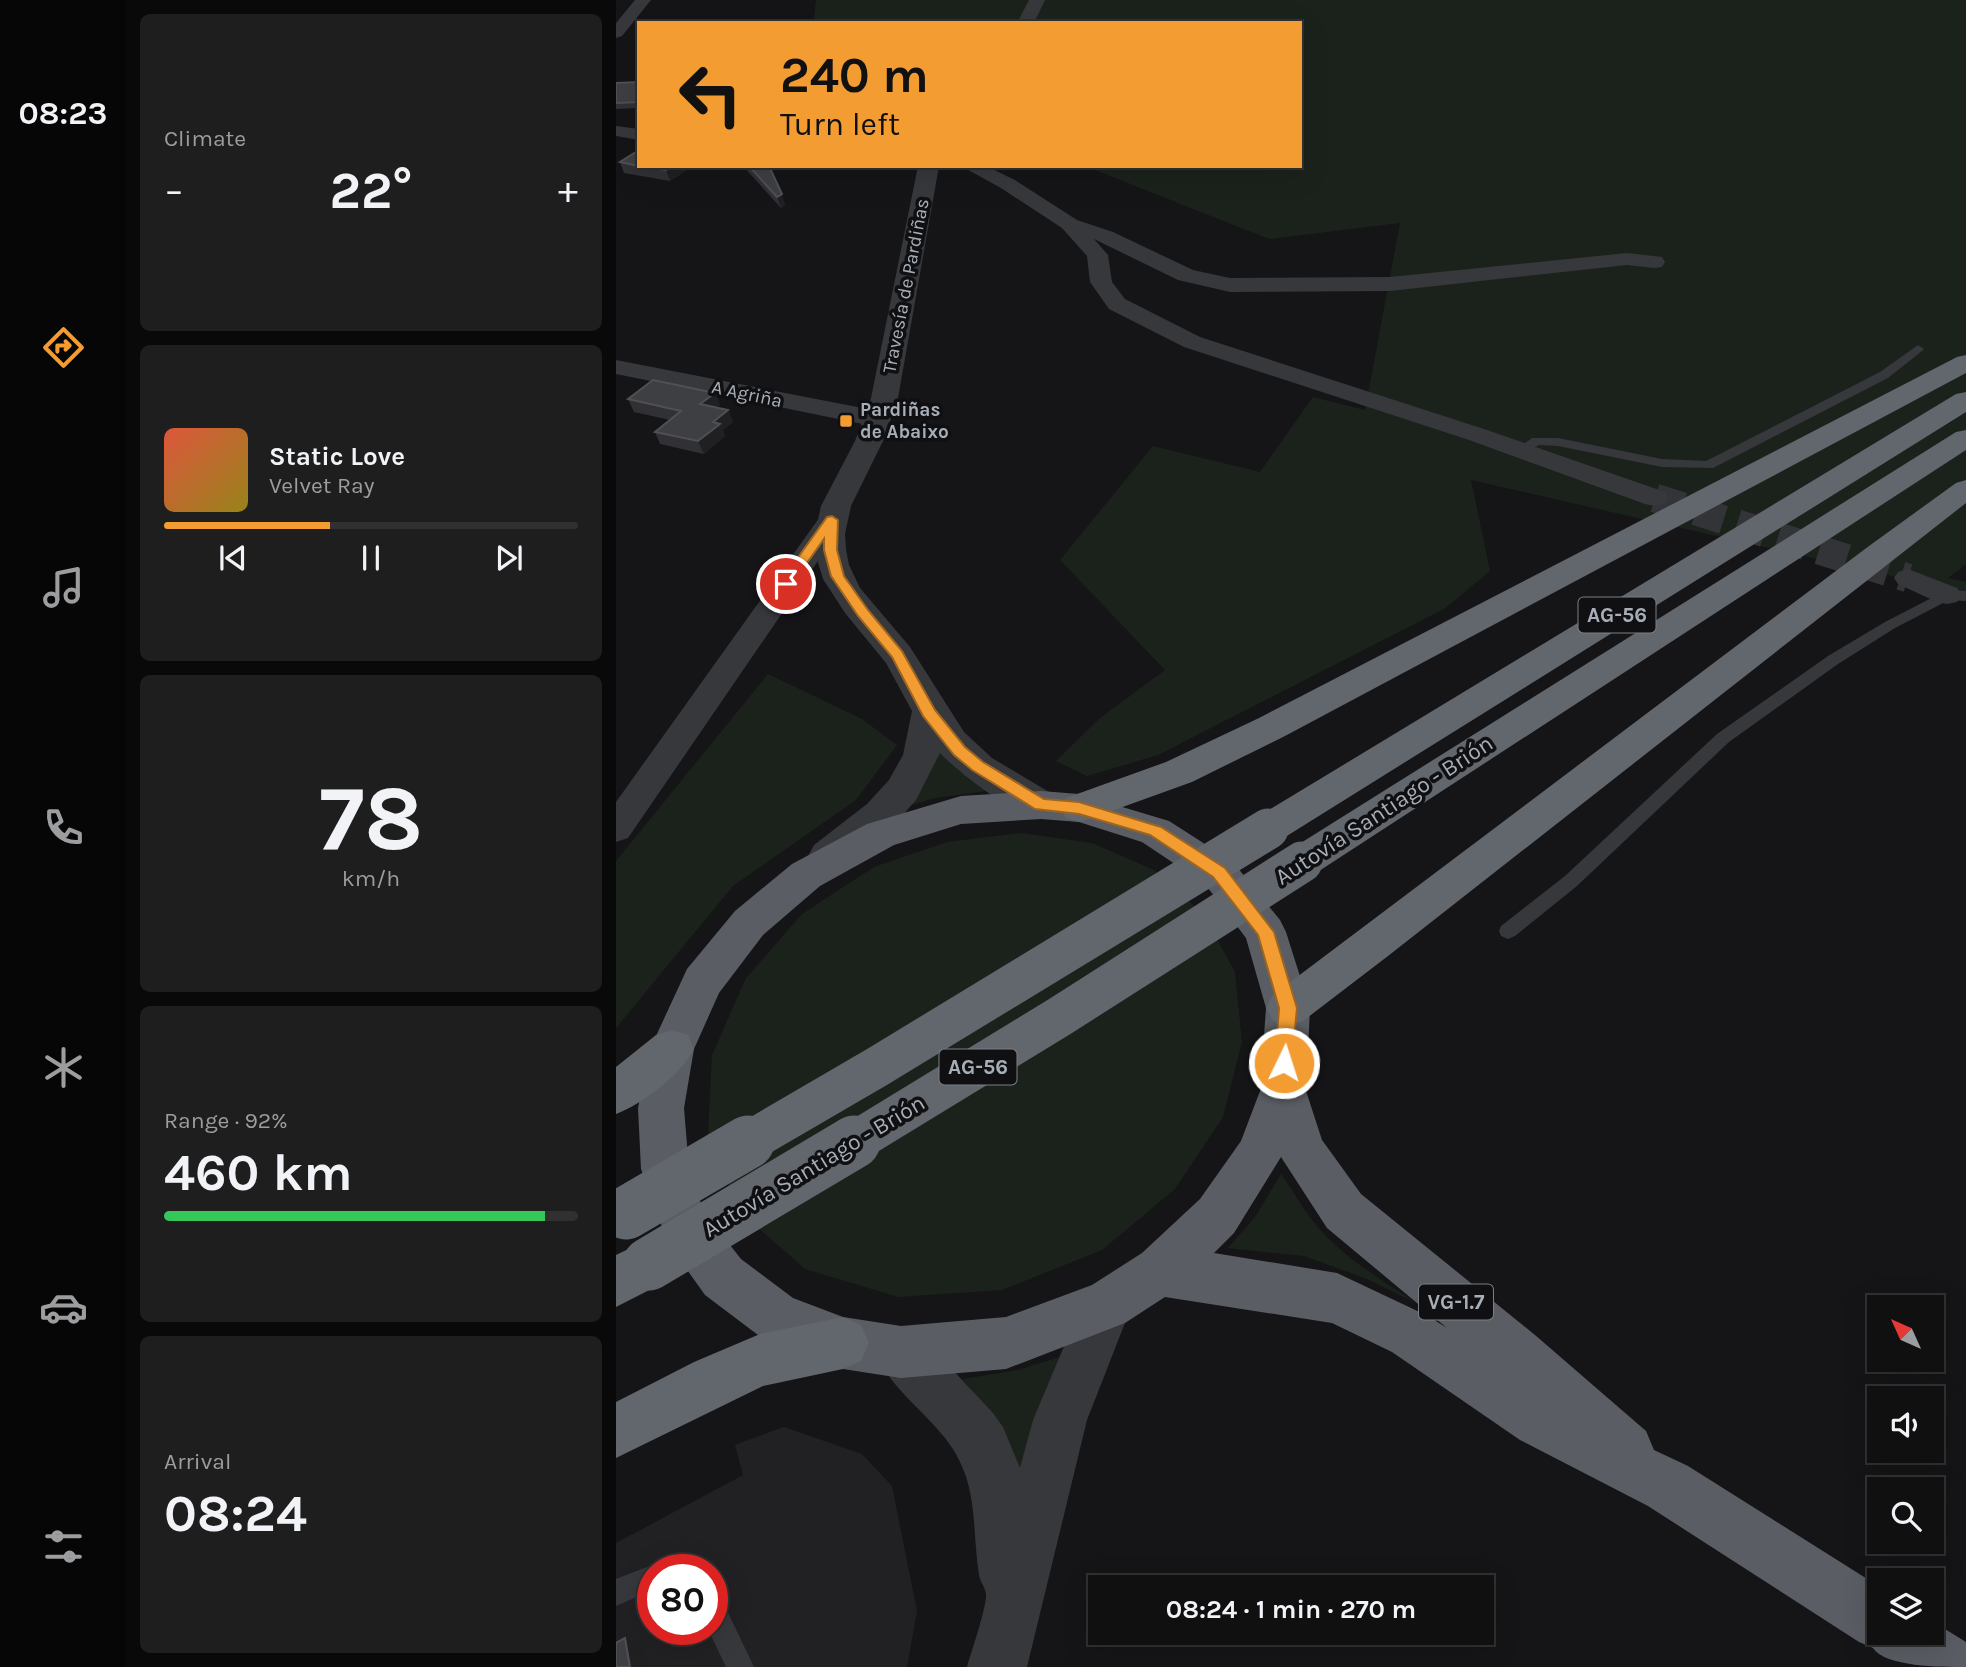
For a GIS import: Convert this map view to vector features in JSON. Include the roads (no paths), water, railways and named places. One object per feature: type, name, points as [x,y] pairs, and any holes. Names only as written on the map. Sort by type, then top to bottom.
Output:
[{"type":"highway","points":[[1060,806],[1155,831],[1219,873],[1265,932],[1288,1008],[1283,1091],[1258,1154],[1217,1216],[1160,1271],[1107,1305],[1006,1343],[901,1352],[843,1343],[776,1317],[723,1277],[685,1226],[665,1168],[660,1108],[672,1049],[702,982],[749,923],[806,875],[881,834],[961,810],[1060,806],[1179,772],[1272,727],[1966,363]]},
{"type":"highway","name":"Autovía Santiago - Brión","points":[[621,1216],[877,1067],[1966,400]]},
{"type":"highway","name":"Autovía Santiago - Brión","points":[[632,1273],[900,1116],[1198,931],[1966,438]]},
{"type":"highway","points":[[1288,1008],[1434,899],[1837,584],[1966,489]]},
{"type":"highway","points":[[616,1094],[672,1049]]},
{"type":"highway","name":"VG-1.7","points":[[1283,1091],[1302,1151],[1344,1211],[1517,1353],[1668,1486]]},
{"type":"highway","name":"VG-1.7","points":[[1160,1271],[1238,1280],[1337,1298],[1410,1334],[1539,1421],[1668,1486],[1867,1613]]},
{"type":"highway","points":[[616,1431],[760,1360],[843,1343]]},
{"type":"highway","points":[[1917,1645],[1951,1667]]},
{"type":"street","points":[[616,33],[643,0]]},
{"type":"street","points":[[1025,21],[1037,0]]},
{"type":"street","points":[[616,131],[637,135]]},
{"type":"street","name":"Travesía de Pardiñas","points":[[929,168],[889,377],[878,419],[843,489],[832,520],[830,550],[838,576],[863,613],[897,654],[929,712],[959,751],[977,766],[1060,806]]},
{"type":"street","points":[[974,168],[1008,184],[1069,224],[1097,255],[1101,282],[1117,304],[1192,342],[1522,450],[1655,498]]},
{"type":"street","points":[[1069,224],[1106,236],[1186,275],[1230,285],[1390,284],[1627,259],[1654,262]]},
{"type":"street","name":"A Agriña","points":[[616,367],[862,418],[878,419]]},
{"type":"street","points":[[616,828],[832,520]]},
{"type":"street","points":[[1908,578],[1956,596]]},
{"type":"street","points":[[806,875],[888,808],[907,786],[920,759],[929,712]]},
{"type":"street","points":[[1004,1641],[1060,1420],[1107,1305]]},
{"type":"street","points":[[901,1352],[964,1419],[990,1458],[1004,1511],[1004,1641]]},
{"type":"lane","points":[[1522,450],[1537,441],[1558,442],[1662,463],[1708,465],[1884,375],[1917,349]]},
{"type":"lane","points":[[1508,931],[1571,881],[1723,738],[1833,660],[1956,596]]},
{"type":"lane","points":[[616,1594],[637,1584]]},
{"type":"lane","points":[[728,1641],[740,1667]]},
{"type":"tunnel","points":[[1655,498],[1908,578]]},
{"type":"place","name":"Pardiñas de Abaixo","points":[[846,421]]}]
